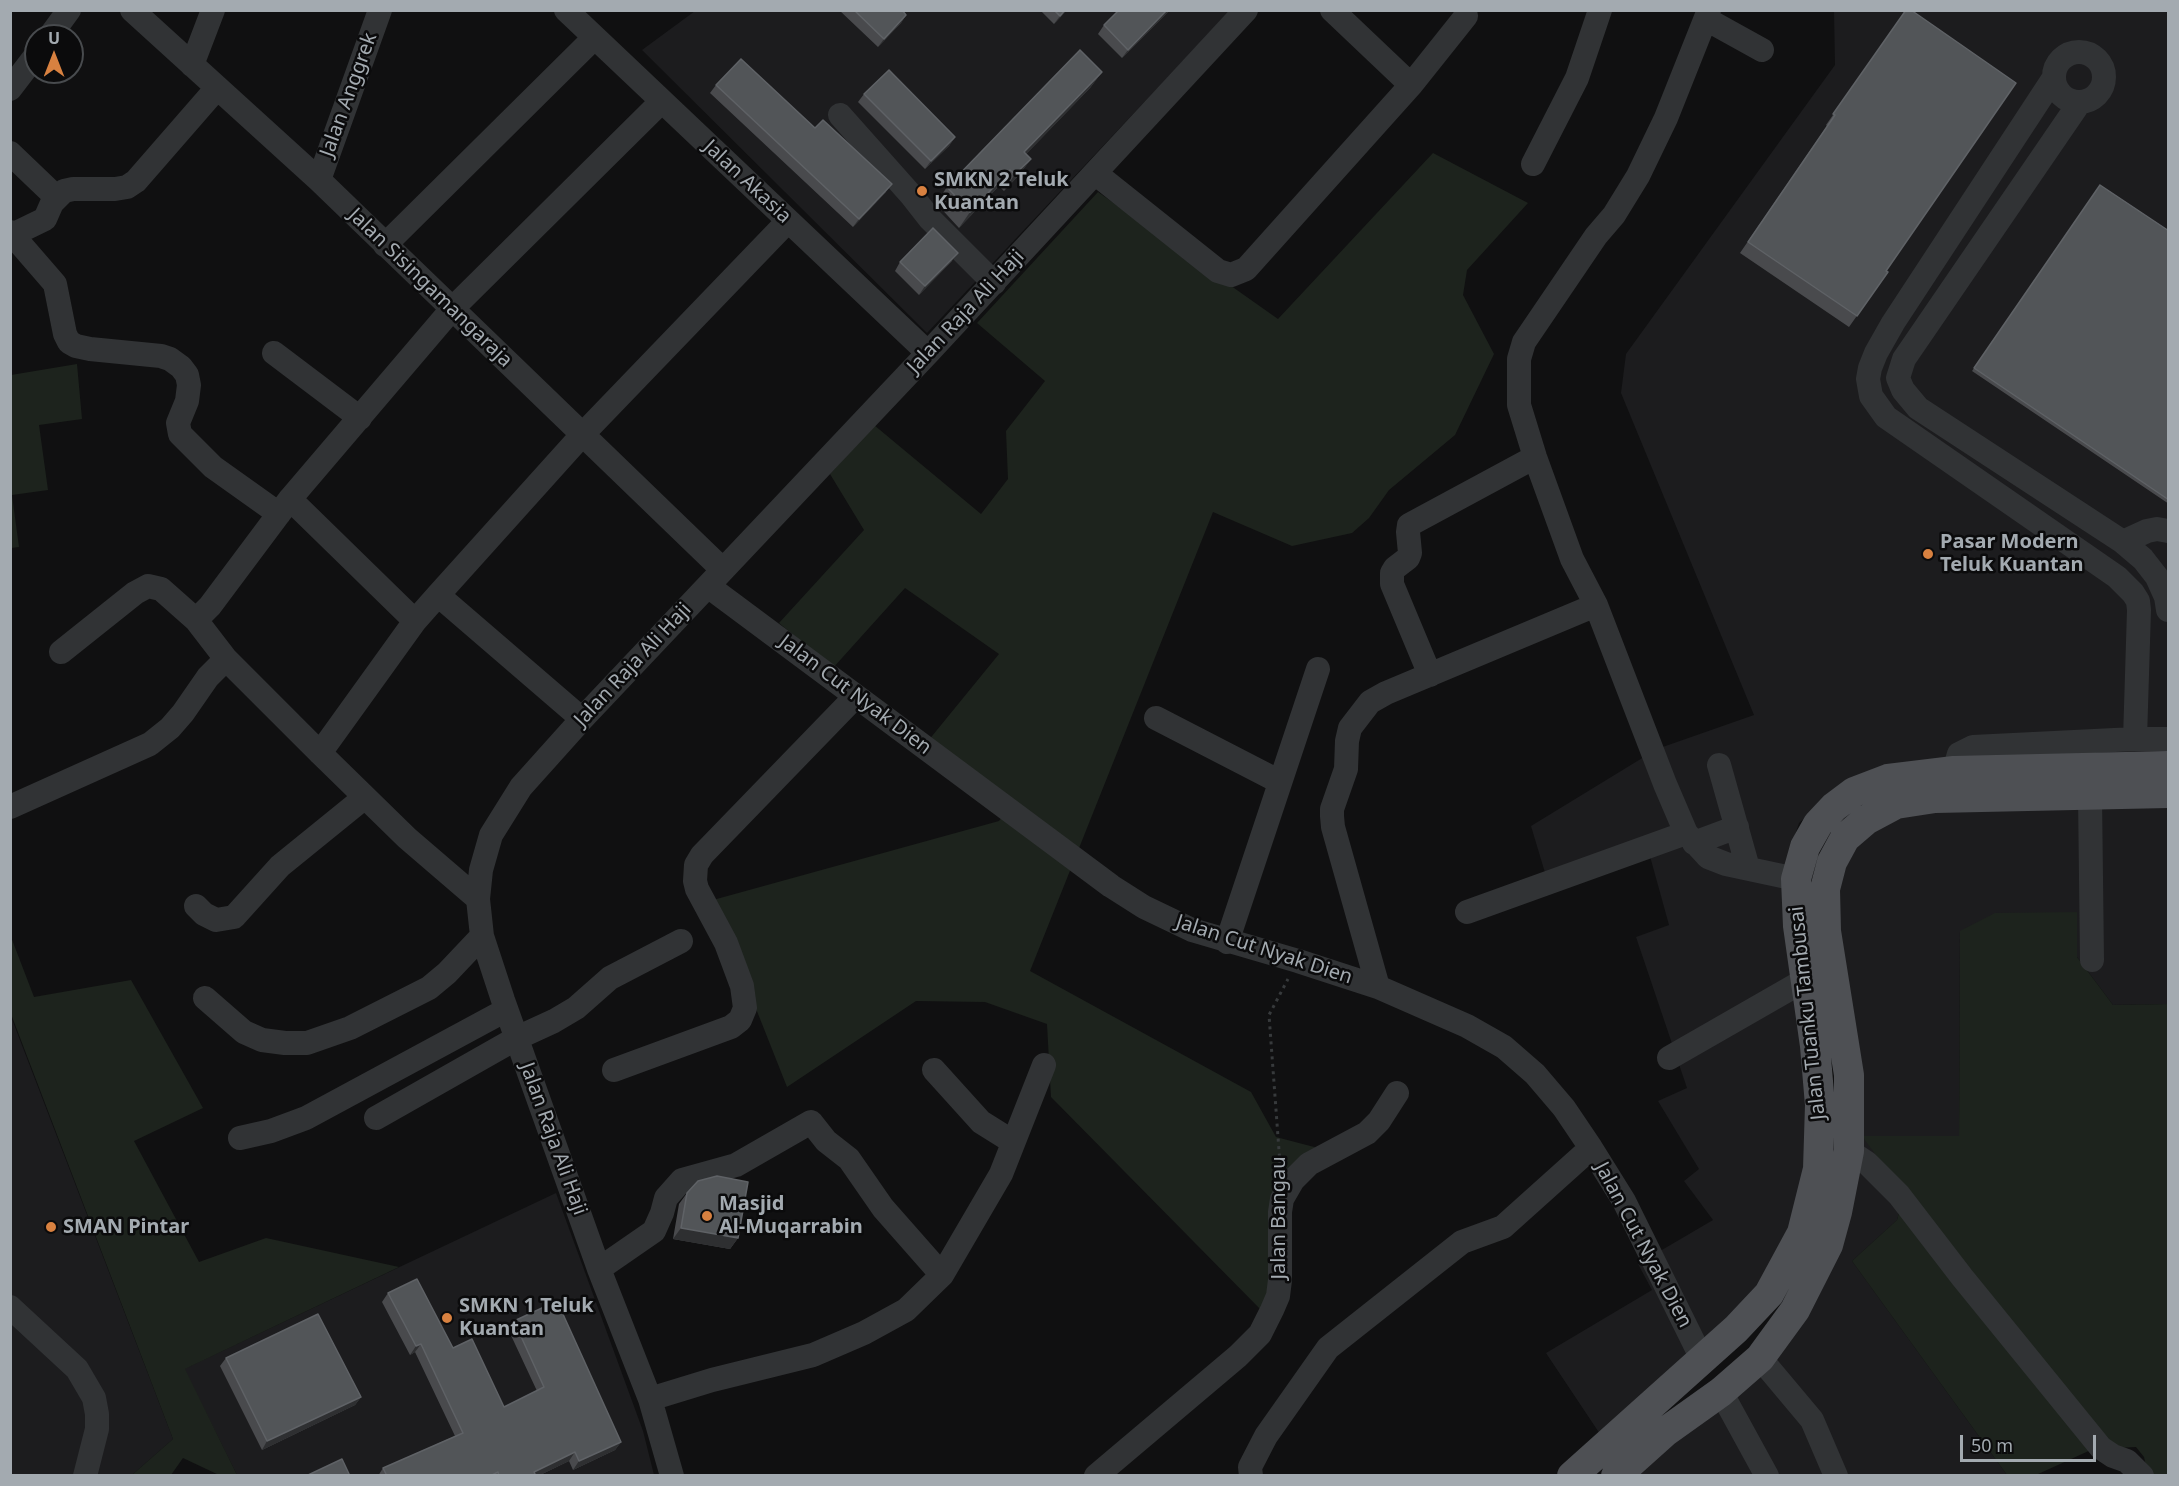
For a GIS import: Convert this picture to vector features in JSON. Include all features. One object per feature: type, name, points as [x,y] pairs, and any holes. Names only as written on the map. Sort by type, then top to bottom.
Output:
[{"type":"main road","name":"Jalan Tuanku Tambusai","points":[[1616,1476],[1665,1432],[1721,1392],[1760,1358],[1796,1310],[1815,1239],[1820,1105],[1798,926],[1796,879],[1805,847],[1818,824],[1834,807],[1854,792],[1888,779],[1954,771],[2169,766]]},
{"type":"main road","name":"Jalan Tuanku Tambusai","points":[[2137,767],[2169,793]]},
{"type":"main road","name":"Jalan Tuanku Tambusai","points":[[1582,1472],[1736,1329],[1769,1294],[1837,1212],[1849,1152],[1849,1075],[1826,931],[1825,889],[1833,862],[1845,838],[1866,820],[1896,804],[1935,798],[2090,795],[2137,767]]},
{"type":"street","points":[[59,24],[69,10]]},
{"type":"street","name":"Jalan Sisingamangaraja","points":[[132,10],[386,244],[582,435],[716,578]]},
{"type":"street","points":[[192,65],[213,10]]},
{"type":"street","name":"Jalan Anggrek","points":[[319,180],[380,10]]},
{"type":"street","name":"Jalan Akasia","points":[[566,10],[928,353]]},
{"type":"street","name":"Jalan Raja Ali Haji","points":[[672,1476],[650,1399],[599,1269],[506,1010],[482,936],[478,899],[481,870],[491,835],[521,787],[582,718],[994,283],[1246,10]]},
{"type":"street","points":[[1332,10],[1411,85]]},
{"type":"street","points":[[1533,164],[1577,78],[1600,10]]},
{"type":"street","points":[[1762,50],[1707,15],[1666,118],[1638,176],[1614,215],[1596,236],[1524,342],[1519,359],[1519,405],[1572,559],[1596,605],[1665,784],[1690,838],[1708,857],[1726,864],[1796,879]]},
{"type":"street","points":[[1095,173],[1218,271],[1231,275],[1239,273],[1251,264],[1411,85],[1466,16]]},
{"type":"street","points":[[386,244],[594,38]]},
{"type":"street","points":[[2053,79],[2059,93],[2065,98],[2080,102],[2090,100],[2097,94],[2103,85],[2104,76],[2102,66],[2096,58],[2087,53],[2067,54],[2059,60],[2053,79],[1893,323],[1876,353],[1868,379],[1871,396],[1886,417],[2117,577],[2133,593],[2139,610],[2137,767]]},
{"type":"street","points":[[10,89],[24,71]]},
{"type":"street","points":[[217,88],[136,181],[127,187],[116,189],[68,190],[56,197],[45,219],[11,234],[55,284],[65,334],[69,342],[90,349],[161,356],[181,367],[188,375],[189,385],[188,400],[178,423],[180,434],[213,467],[285,507],[415,621]]},
{"type":"street","points":[[196,620],[210,606],[285,507],[452,309],[661,102]]},
{"type":"street","points":[[2080,102],[1904,359],[1898,378],[1903,390],[1918,408],[2123,542],[2143,559],[2157,577],[2169,610]]},
{"type":"street","points":[[840,115],[930,219],[994,283]]},
{"type":"street","points":[[10,153],[56,197]]},
{"type":"street","points":[[320,753],[415,621],[582,435],[788,221]]},
{"type":"street","points":[[274,352],[360,418]]},
{"type":"street","points":[[1430,675],[1392,584],[1392,573],[1408,558],[1410,553],[1409,525],[1535,457]]},
{"type":"street","points":[[2034,520],[2055,498]]},
{"type":"street","points":[[2123,542],[2147,531],[2157,529],[2169,531]]},
{"type":"street","name":"Jalan Cut Nyak Dien","points":[[716,578],[856,696],[1111,886],[1144,907],[1192,930],[1227,942],[1298,961],[1378,987],[1467,1026],[1504,1047],[1535,1074],[1564,1108],[1591,1148],[1624,1201],[1702,1359]]},
{"type":"street","points":[[61,652],[135,593],[148,586],[161,589],[196,620],[226,659],[320,753],[407,838],[478,899]]},
{"type":"street","points":[[438,595],[582,718]]},
{"type":"street","points":[[1378,987],[1333,826],[1332,809],[1346,769],[1350,728],[1371,702],[1386,693],[1596,605]]},
{"type":"street","points":[[10,807],[150,744],[177,720],[208,677],[226,659]]},
{"type":"street","points":[[1227,942],[1318,669]]},
{"type":"street","points":[[615,1070],[731,1027],[740,1020],[745,1008],[742,986],[726,943],[697,889],[696,865],[702,855],[856,696]]},
{"type":"street","points":[[1156,718],[1280,782]]},
{"type":"street","points":[[2137,767],[2169,739]]},
{"type":"street","points":[[1719,765],[1748,868]]},
{"type":"street","points":[[2090,795],[2092,960]]},
{"type":"street","points":[[196,906],[204,914],[216,920],[234,917],[280,866],[365,797]]},
{"type":"street","points":[[1467,912],[1690,838],[1737,827]]},
{"type":"street","points":[[205,998],[244,1032],[262,1040],[306,1043],[350,1028],[429,988],[447,974],[482,936]]},
{"type":"street","points":[[376,1118],[517,1038],[554,1021],[576,1008],[610,978],[681,942]]},
{"type":"street","points":[[1669,1058],[1805,980]]},
{"type":"street","points":[[240,1138],[271,1131],[306,1118],[506,1010]]},
{"type":"street","points":[[650,1399],[712,1380],[813,1354],[854,1338],[906,1310],[942,1275],[1001,1174],[1044,1065]]},
{"type":"street","points":[[934,1070],[981,1122],[1013,1142]]},
{"type":"street","name":"Jalan Bangau","points":[[1096,1476],[1238,1356],[1260,1334],[1278,1296],[1282,1198],[1300,1171],[1367,1133],[1379,1121],[1397,1093]]},
{"type":"street","points":[[599,1269],[654,1231],[663,1213],[666,1198],[682,1180],[736,1165],[811,1122],[826,1141],[849,1159],[883,1208],[942,1275]]},
{"type":"street","points":[[1251,1476],[1250,1467],[1266,1436],[1328,1348],[1462,1242],[1503,1227],[1591,1148]]},
{"type":"street","points":[[1849,1152],[1866,1163],[1899,1195],[1962,1277],[2101,1448],[2127,1461],[2142,1476]]},
{"type":"street","points":[[10,1307],[78,1369],[94,1398],[97,1429],[84,1476]]},
{"type":"street","points":[[1760,1358],[1812,1420],[1836,1476]]},
{"type":"street","points":[[1721,1392],[1767,1476]]},
{"type":"path","name":"Jalan Bangau","points":[[1280,1164],[1269,1015],[1298,961]]},
{"type":"shaded area","name":"SMKN 2 Teluk Kuantan","points":[[695,11],[1230,11],[927,333],[642,50]]},
{"type":"shaded area","name":"Pasar Modern Teluk Kuantan","points":[[1834,11],[2168,11],[2168,755],[1836,790],[1799,823],[1781,877],[1813,1125],[1796,1218],[1765,1282],[1600,1434],[1546,1353],[1652,1290],[1638,1264],[1713,1220],[1684,1181],[1699,1169],[1658,1101],[1687,1088],[1636,937],[1669,925],[1648,849],[1549,886],[1531,826],[1657,749],[1754,715],[1621,393],[1626,354],[1835,65]]},
{"type":"shaded area","points":[[1433,153],[1528,203],[1467,270],[1463,295],[1494,354],[1455,435],[1389,490],[1369,518],[1352,533],[1292,546],[1213,512],[1030,971],[1251,1092],[1276,1137],[1318,1148],[1284,1173],[1265,1314],[1051,1097],[1047,1024],[985,1002],[916,1001],[787,1087],[713,900],[999,821],[1011,805],[928,741],[999,654],[905,588],[833,668],[779,623],[864,530],[830,474],[874,425],[981,514],[1008,479],[1006,431],[1045,381],[977,323],[1098,192],[1278,319]]},
{"type":"shaded area","points":[[77,364],[82,419],[39,425],[48,490],[12,495],[19,547],[11,548],[11,375]]},
{"type":"shaded area","points":[[2168,806],[2168,1004],[2113,1005],[2077,957],[1960,931],[1959,1136],[1863,1136],[1904,1194],[1897,1220],[1852,1261],[2007,1475],[1632,1476],[1786,1347],[1837,1245],[1834,892],[1856,846],[1873,831],[1900,817],[1936,812]]},
{"type":"shaded area","points":[[2077,912],[2077,957],[2113,1005],[2168,1004],[2168,1475],[2148,1475],[2144,1457],[2136,1447],[2093,1449],[2036,1475],[2007,1475],[1852,1261],[1897,1220],[1904,1194],[1862,1136],[1959,1136],[1960,931],[1995,913]]},
{"type":"shaded area","points":[[11,937],[34,997],[131,980],[203,1108],[134,1141],[199,1262],[266,1238],[399,1267],[185,1369],[237,1475],[219,1475],[183,1458],[171,1475],[132,1475],[173,1439],[11,1014]]},
{"type":"shaded area","name":"SMAN Pintar","points":[[10,1014],[173,1439],[132,1475],[11,1475]]},
{"type":"shaded area","name":"SMKN 1 Teluk Kuantan","points":[[556,1193],[643,1431],[654,1475],[237,1475],[184,1369]]},
{"type":"building","points":[[854,10],[902,10],[906,15],[884,39]]},
{"type":"building","points":[[1054,10],[1065,10],[1060,16]]},
{"type":"building","points":[[1119,10],[1167,10],[1128,50],[1104,25]]},
{"type":"building","points":[[1906,10],[1911,10],[2016,83],[1857,316],[1748,242]]},
{"type":"building","points":[[1080,50],[1102,72],[1024,152],[1031,159],[1015,174],[1010,170],[970,212],[947,187]]},
{"type":"building","points":[[741,59],[815,128],[823,120],[892,184],[859,219],[716,85]]},
{"type":"building","points":[[889,70],[955,137],[931,161],[864,94]]},
{"type":"building","points":[[2100,185],[2169,231],[2169,500],[1974,368]]},
{"type":"building","points":[[933,228],[958,253],[925,286],[900,262]]},
{"type":"building","name":"Masjid Al-Muqarrabin","points":[[717,1176],[748,1182],[738,1238],[681,1228],[687,1193],[698,1181]]},
{"type":"building","points":[[417,1279],[453,1348],[472,1339],[504,1407],[544,1387],[514,1321],[557,1301],[621,1442],[579,1461],[575,1452],[534,1472],[536,1476],[499,1476],[498,1472],[490,1476],[387,1476],[383,1468],[463,1433],[421,1344],[416,1346],[388,1293]]},
{"type":"building","points":[[318,1314],[361,1397],[267,1441],[226,1358]]},
{"type":"building","points":[[342,1459],[350,1476],[306,1476]]},
{"type":"place","name":"SMKN 2 Teluk Kuantan","points":[[922,191]]},
{"type":"place","name":"Pasar Modern Teluk Kuantan","points":[[1928,554]]},
{"type":"place","name":"Masjid Al-Muqarrabin","points":[[707,1216]]},
{"type":"place","name":"SMAN Pintar","points":[[51,1227]]},
{"type":"place","name":"SMKN 1 Teluk Kuantan","points":[[447,1318]]}]
